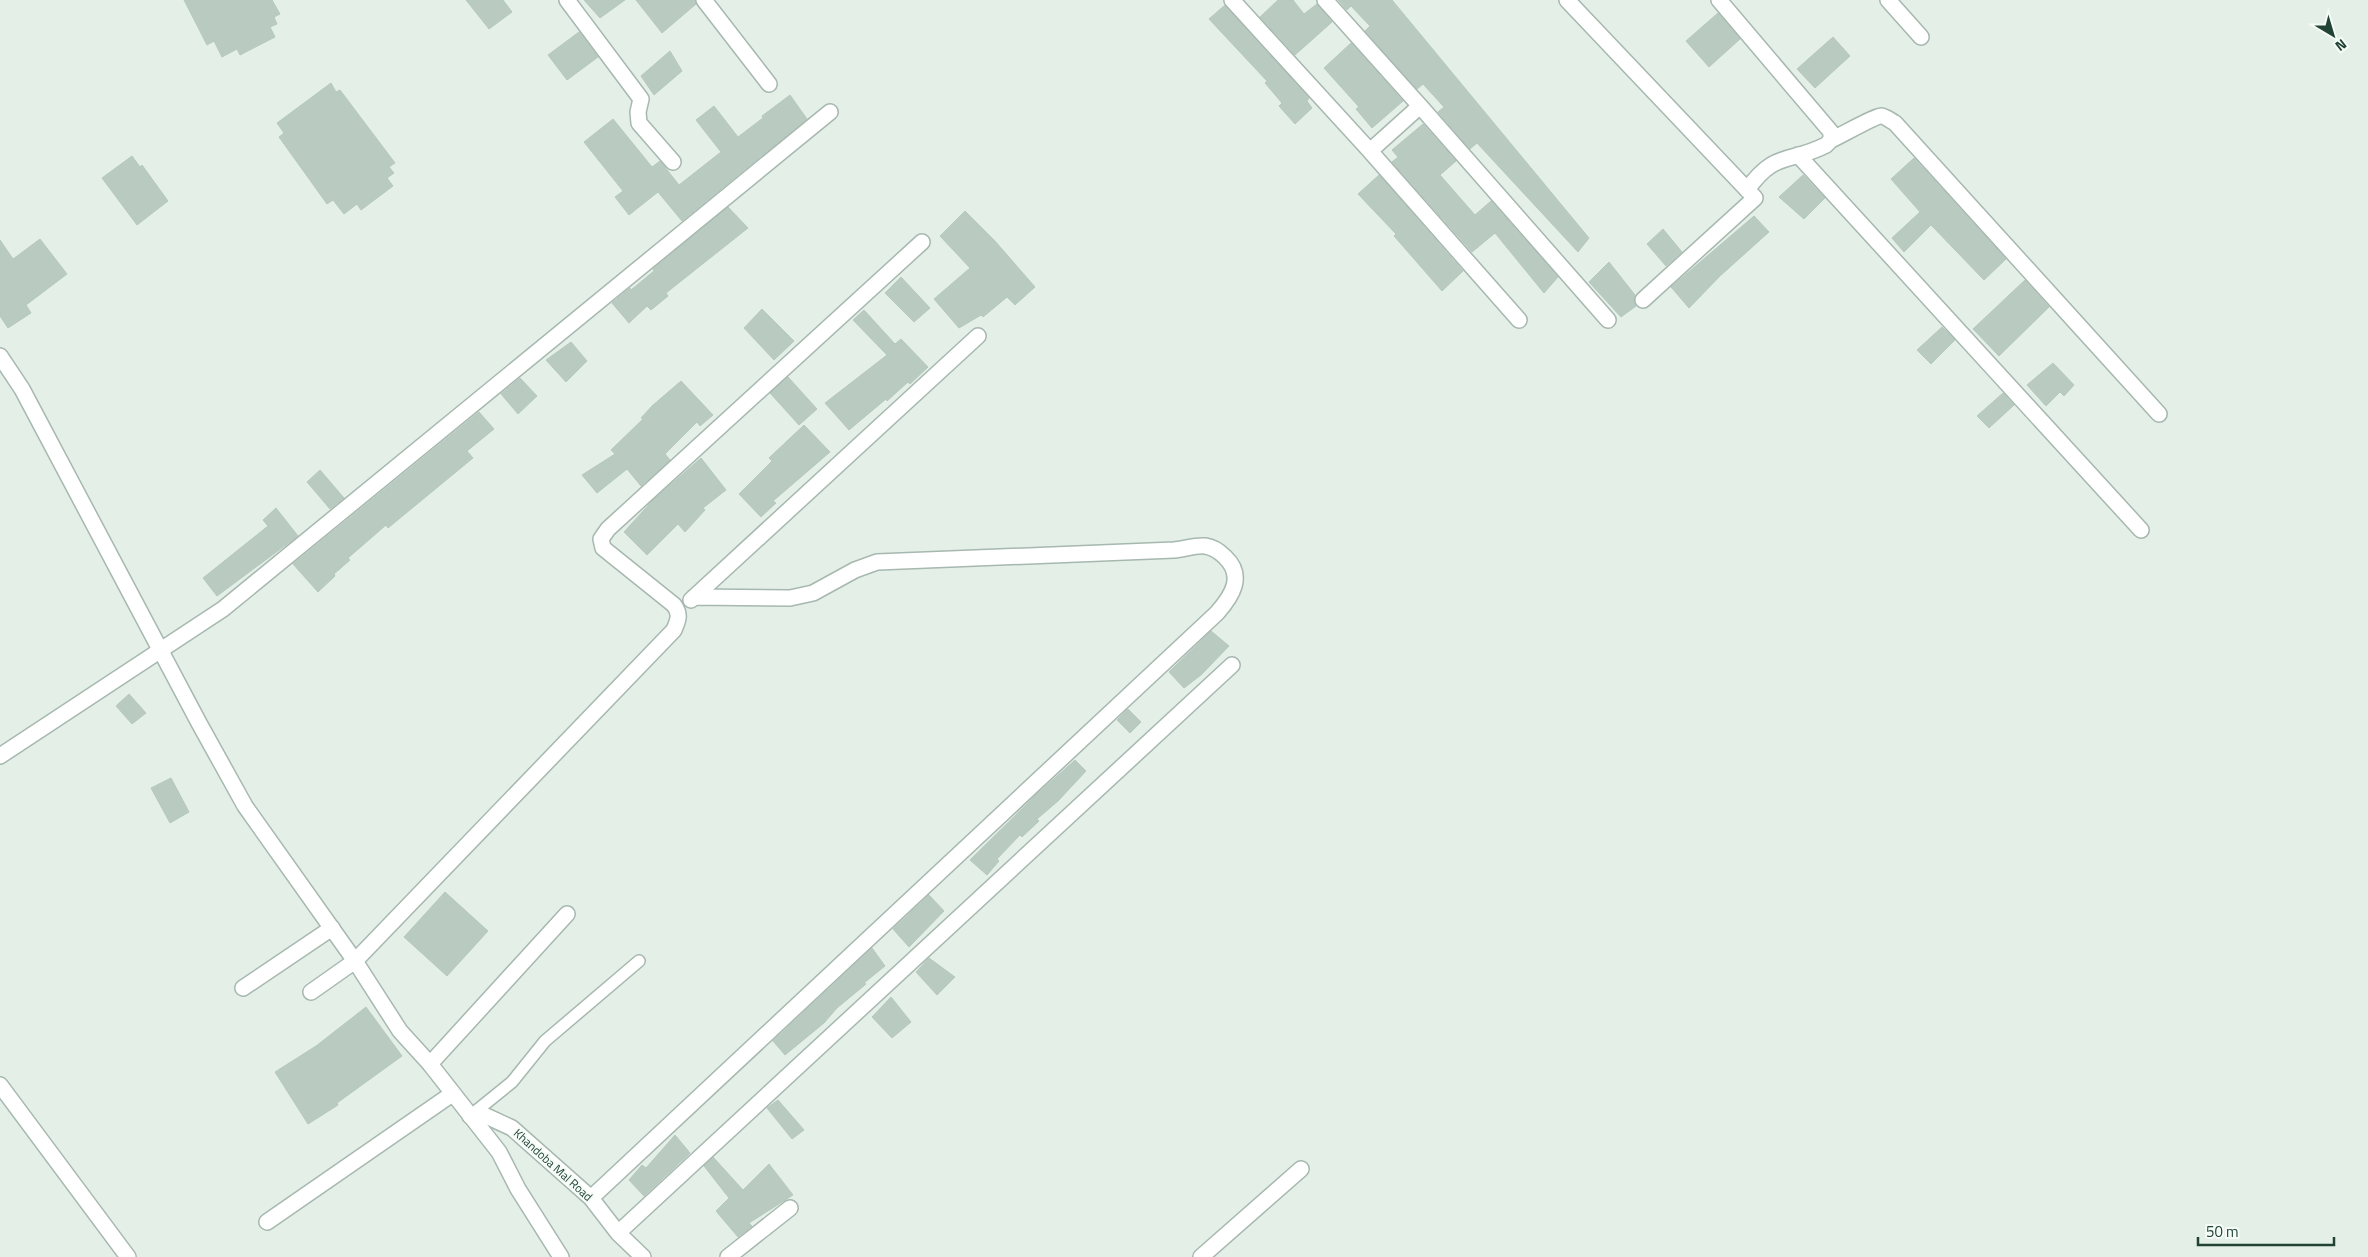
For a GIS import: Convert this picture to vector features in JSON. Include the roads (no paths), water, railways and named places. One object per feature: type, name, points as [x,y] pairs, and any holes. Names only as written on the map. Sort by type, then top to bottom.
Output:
[{"type":"street","points":[[567,0],[641,99],[638,123],[673,162]]},
{"type":"street","points":[[704,0],[769,84]]},
{"type":"street","points":[[1232,0],[1370,151],[1520,320]]},
{"type":"street","points":[[1325,0],[1608,320]]},
{"type":"street","points":[[1567,0],[1755,198],[1644,300]]},
{"type":"street","points":[[1719,0],[1828,126],[1831,132],[1831,140]]},
{"type":"street","points":[[1888,0],[1921,37]]},
{"type":"street","points":[[1370,151],[1420,106]]},
{"type":"street","points":[[0,756],[223,609],[830,112]]},
{"type":"street","points":[[1747,190],[1757,176],[1778,160],[1818,150],[1831,140],[1853,131],[1870,119],[1881,116],[1895,123],[2159,414]]},
{"type":"street","points":[[1798,155],[2141,530]]},
{"type":"street","points":[[311,992],[355,961],[674,630],[679,619],[674,605],[603,548],[601,539],[608,529],[922,242]]},
{"type":"street","points":[[678,612],[978,336]]},
{"type":"street","points":[[0,356],[22,390],[160,651],[245,806],[355,961],[400,1031],[430,1064],[498,1152],[518,1189],[561,1257]]},
{"type":"street","points":[[591,1198],[1217,613],[1231,597],[1236,582],[1232,563],[1220,552],[1205,546],[1164,550],[877,562],[855,570],[813,593],[790,598],[694,597]]},
{"type":"street","points":[[618,1233],[1232,665]]},
{"type":"street","points":[[430,1064],[567,914]]},
{"type":"street","points":[[242,988],[332,928]]},
{"type":"street","points":[[0,1085],[128,1257]]},
{"type":"street","points":[[267,1222],[452,1094]]},
{"type":"street","name":"Khandoba Mal Road","points":[[470,1116],[484,1115],[512,1128],[591,1198],[618,1233],[643,1257]]},
{"type":"street","points":[[1200,1257],[1302,1169]]},
{"type":"street","points":[[728,1257],[790,1208]]},
{"type":"lane","points":[[470,1116],[512,1082],[546,1041],[639,961]]}]
